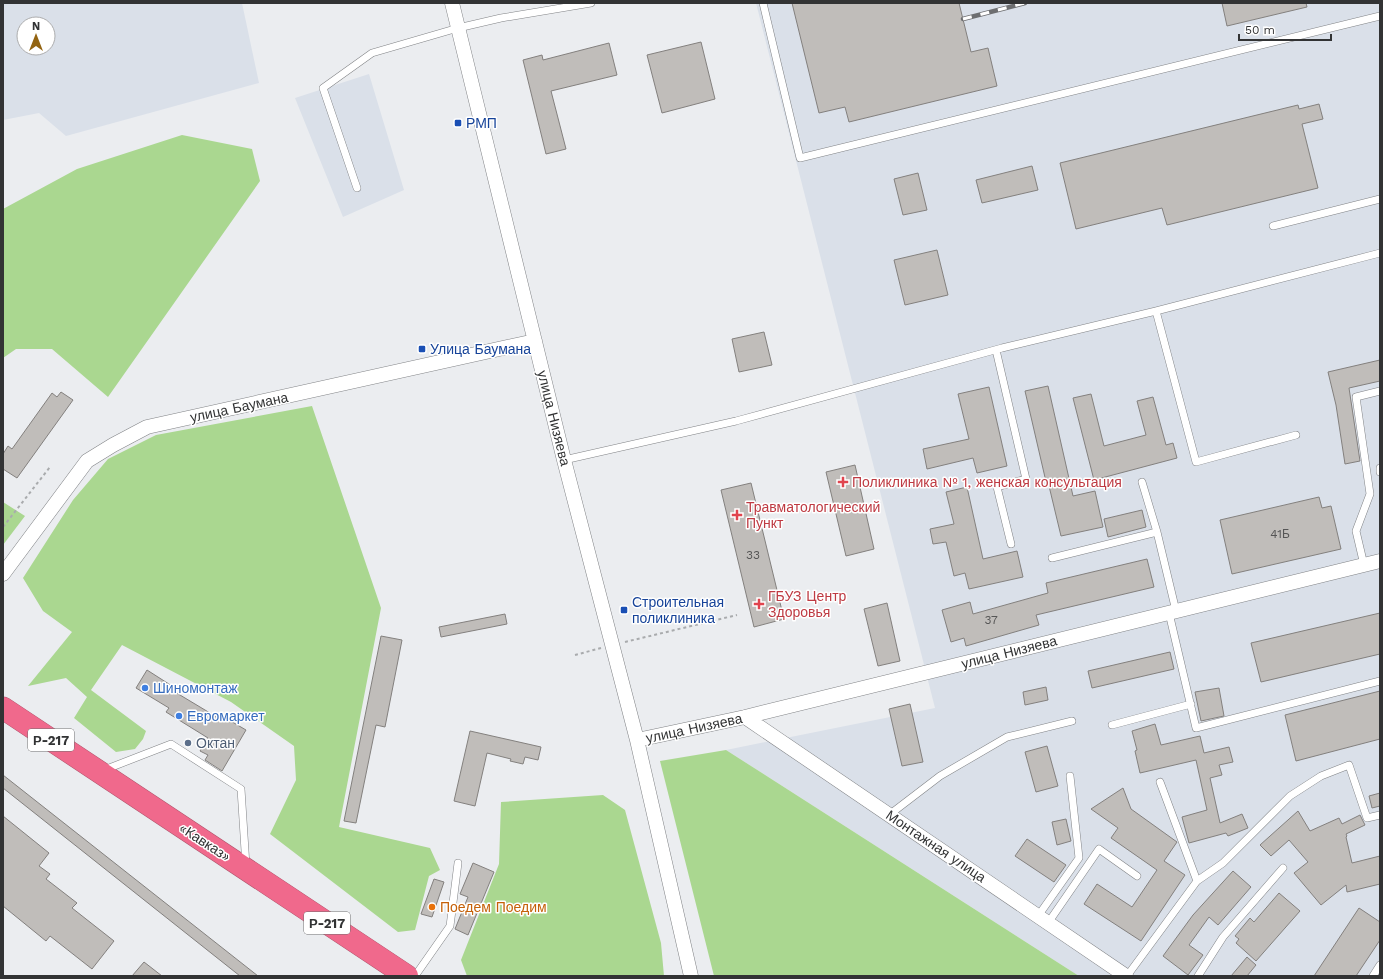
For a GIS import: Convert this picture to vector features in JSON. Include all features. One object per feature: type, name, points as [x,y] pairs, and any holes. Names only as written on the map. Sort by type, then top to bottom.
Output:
[{"type":"highway","name":"«Кавказ»","points":[[3,708],[407,976]]},
{"type":"street","name":"улица Низяева","points":[[452,3],[564,460],[637,740],[691,976]]},
{"type":"street","name":"улица Баумана","points":[[3,574],[87,461],[147,427],[535,341]]},
{"type":"street","name":"улица Низяева","points":[[637,740],[745,717],[1380,561]]},
{"type":"street","name":"Монтажная улица","points":[[745,717],[1127,976]]},
{"type":"lane","points":[[357,188],[322,88],[372,53],[458,28],[501,18],[590,3]]},
{"type":"lane","points":[[763,3],[800,158],[1380,16]]},
{"type":"lane","points":[[1273,226],[1380,199]]},
{"type":"lane","points":[[564,460],[736,420],[996,350],[1156,311],[1380,253]]},
{"type":"lane","points":[[1156,311],[1196,462],[1296,435]]},
{"type":"lane","points":[[996,350],[1026,479],[997,487],[1011,544]]},
{"type":"lane","points":[[1364,564],[1356,532],[1370,494],[1356,397],[1380,391]]},
{"type":"lane","points":[[1142,482],[1157,532],[1196,728],[1380,681]]},
{"type":"lane","points":[[1052,558],[1157,532]]},
{"type":"lane","points":[[1112,725],[1191,704]]},
{"type":"lane","points":[[889,815],[940,776],[1007,737],[1072,721]]},
{"type":"lane","points":[[98,772],[171,744],[241,789],[247,870]]},
{"type":"lane","points":[[1127,976],[1197,881],[1223,863],[1290,796],[1321,776],[1349,765],[1367,818],[1380,815]]},
{"type":"lane","points":[[1043,919],[1079,858],[1070,776]]},
{"type":"lane","points":[[1160,782],[1197,881]]},
{"type":"lane","points":[[1043,919],[1099,849],[1137,876]]},
{"type":"lane","points":[[415,976],[450,926],[458,863]]},
{"type":"lane","points":[[1198,976],[1224,937],[1283,868]]},
{"type":"lane","points":[[1373,976],[1380,965]]},
{"type":"path","points":[[3,527],[50,467]]},
{"type":"path","points":[[575,655],[737,615]]},
{"type":"shaded area","points":[[3,3],[242,3],[259,83],[66,136],[39,113],[3,120]]},
{"type":"shaded area","points":[[756,3],[1380,3],[1380,976],[1079,976],[726,750],[935,708]]},
{"type":"shaded area","points":[[369,74],[404,190],[343,217],[295,98]]},
{"type":"green space","points":[[182,135],[252,149],[260,181],[108,397],[52,349],[16,349],[3,358],[3,209],[77,169]]},
{"type":"green space","points":[[312,406],[381,608],[339,827],[430,848],[440,870],[429,876],[415,930],[398,932],[270,834],[296,780],[294,746],[231,702],[122,645],[91,690],[146,731],[143,739],[135,749],[116,752],[74,718],[87,697],[66,678],[28,686],[72,632],[43,611],[23,578],[73,500],[108,459],[156,435]]},
{"type":"green space","points":[[3,502],[25,516],[3,545]]},
{"type":"green space","points":[[726,750],[1079,976],[714,976],[660,761]]},
{"type":"green space","points":[[603,795],[625,810],[661,943],[664,976],[467,976],[461,960],[499,864],[501,802]]},
{"type":"building","points":[[792,3],[959,3],[971,52],[988,48],[997,86],[849,122],[845,107],[819,113]]},
{"type":"building","points":[[1222,3],[1306,3],[1307,7],[1227,26]]},
{"type":"building","points":[[701,42],[715,99],[662,113],[647,55]]},
{"type":"building","points":[[609,43],[617,75],[551,91],[566,149],[546,154],[523,60],[542,55],[543,60]]},
{"type":"building","points":[[1319,104],[1323,119],[1302,124],[1318,188],[1167,225],[1162,208],[1076,229],[1060,163],[1298,105],[1299,109]]},
{"type":"building","points":[[1032,166],[1038,190],[982,203],[976,180]]},
{"type":"building","points":[[918,173],[927,210],[903,215],[894,179]]},
{"type":"building","points":[[937,250],[948,295],[905,305],[894,260]]},
{"type":"building","points":[[764,332],[772,365],[739,372],[732,339]]},
{"type":"building","points":[[1380,360],[1380,381],[1349,388],[1360,461],[1345,464],[1336,405],[1328,372]]},
{"type":"building","points":[[1048,386],[1073,496],[1095,491],[1103,527],[1061,536],[1049,486],[1047,486],[1025,391]]},
{"type":"building","points":[[989,387],[1007,466],[977,473],[973,458],[927,469],[923,449],[969,439],[958,394]]},
{"type":"building","points":[[61,392],[73,400],[17,478],[3,469],[3,454],[8,446],[12,449],[52,393],[57,397]]},
{"type":"building","points":[[1091,394],[1104,446],[1146,435],[1137,401],[1153,397],[1166,445],[1173,443],[1177,458],[1094,480],[1073,398]]},
{"type":"building","points":[[855,465],[874,549],[846,556],[826,472]]},
{"type":"building","points":[[751,483],[784,619],[754,627],[721,490]]},
{"type":"building","points":[[967,487],[983,559],[1017,551],[1023,577],[969,589],[965,573],[954,576],[946,542],[933,544],[930,529],[954,524],[946,492]]},
{"type":"building","points":[[1319,497],[1322,508],[1331,506],[1341,549],[1232,574],[1220,520]]},
{"type":"building","points":[[1142,510],[1146,527],[1108,537],[1104,519]]},
{"type":"building","points":[[1147,559],[1154,587],[1036,615],[1039,625],[966,646],[964,638],[951,642],[942,610],[970,602],[973,614],[1048,593],[1046,583]]},
{"type":"building","points":[[887,603],[900,661],[878,666],[864,609]]},
{"type":"building","points":[[1380,613],[1380,654],[1261,682],[1251,643]]},
{"type":"building","points":[[505,614],[507,624],[441,637],[439,627]]},
{"type":"building","points":[[381,636],[402,640],[385,727],[376,725],[356,823],[344,821]]},
{"type":"building","points":[[1170,652],[1174,669],[1092,688],[1088,671]]},
{"type":"building","points":[[147,670],[172,686],[170,689],[220,719],[222,716],[246,730],[222,771],[205,760],[208,755],[200,751],[208,738],[166,712],[169,708],[136,688]]},
{"type":"building","points":[[1046,687],[1048,700],[1025,705],[1023,692]]},
{"type":"building","points":[[1219,688],[1224,716],[1201,721],[1195,692]]},
{"type":"building","points":[[1380,691],[1380,739],[1296,761],[1285,715]]},
{"type":"building","points":[[910,704],[923,762],[902,766],[889,709]]},
{"type":"building","points":[[1155,724],[1161,745],[1200,736],[1204,753],[1229,747],[1233,762],[1219,765],[1222,775],[1210,778],[1220,823],[1242,814],[1248,828],[1228,836],[1226,833],[1189,843],[1182,817],[1207,810],[1196,760],[1140,773],[1135,751],[1137,750],[1132,731]]},
{"type":"building","points":[[470,731],[541,747],[538,760],[525,757],[523,764],[510,761],[511,759],[487,753],[475,806],[454,801]]},
{"type":"building","points":[[1047,746],[1058,786],[1036,792],[1025,752]]},
{"type":"building","points":[[3,775],[258,976],[240,976],[3,788]]},
{"type":"building","points":[[1123,788],[1131,809],[1177,842],[1164,861],[1185,875],[1141,941],[1084,904],[1097,884],[1132,907],[1157,870],[1111,838],[1118,828],[1091,809]]},
{"type":"building","points":[[1380,793],[1380,806],[1372,808],[1369,796]]},
{"type":"building","points":[[1298,811],[1310,831],[1339,818],[1342,824],[1360,815],[1365,825],[1346,834],[1352,863],[1380,856],[1380,884],[1347,892],[1346,885],[1321,905],[1294,873],[1308,862],[1289,840],[1271,856],[1260,845]]},
{"type":"building","points":[[3,816],[49,853],[39,866],[50,874],[46,879],[77,903],[72,908],[114,941],[92,969],[50,936],[46,941],[3,906]]},
{"type":"building","points":[[1066,819],[1071,841],[1057,845],[1052,822]]},
{"type":"building","points":[[1027,839],[1066,865],[1054,882],[1015,856]]},
{"type":"building","points":[[473,863],[494,872],[468,935],[455,929],[468,897],[460,894]]},
{"type":"building","points":[[1233,871],[1251,887],[1218,925],[1209,917],[1189,945],[1203,955],[1188,975],[1163,956],[1193,915]]},
{"type":"building","points":[[434,879],[444,882],[432,917],[421,914]]},
{"type":"building","points":[[1279,893],[1300,911],[1256,961],[1236,943],[1239,939],[1235,936],[1250,918],[1254,922]]},
{"type":"building","points":[[1359,908],[1380,922],[1380,940],[1356,976],[1314,976]]},
{"type":"building","points":[[1247,957],[1256,965],[1247,976],[1231,976]]},
{"type":"building","points":[[144,962],[162,976],[132,976]]},
{"type":"railway","points":[[963,19],[1025,3]]},
{"type":"place","name":"РМП","points":[[458,123]]},
{"type":"place","name":"Улица Баумана","points":[[422,349]]},
{"type":"place","name":"Поликлиника № 1, женская консультация","points":[[843,482]]},
{"type":"place","name":"Травматологический Пункт","points":[[737,515]]},
{"type":"place","name":"ГБУЗ Центр Здоровья","points":[[759,604]]},
{"type":"place","name":"Строительная поликлиника","points":[[624,610]]},
{"type":"place","name":"Шиномонтаж","points":[[145,688]]},
{"type":"place","name":"Евромаркет","points":[[179,716]]},
{"type":"place","name":"Октан","points":[[188,743]]},
{"type":"place","name":"Поедем Поедим","points":[[432,907]]}]
